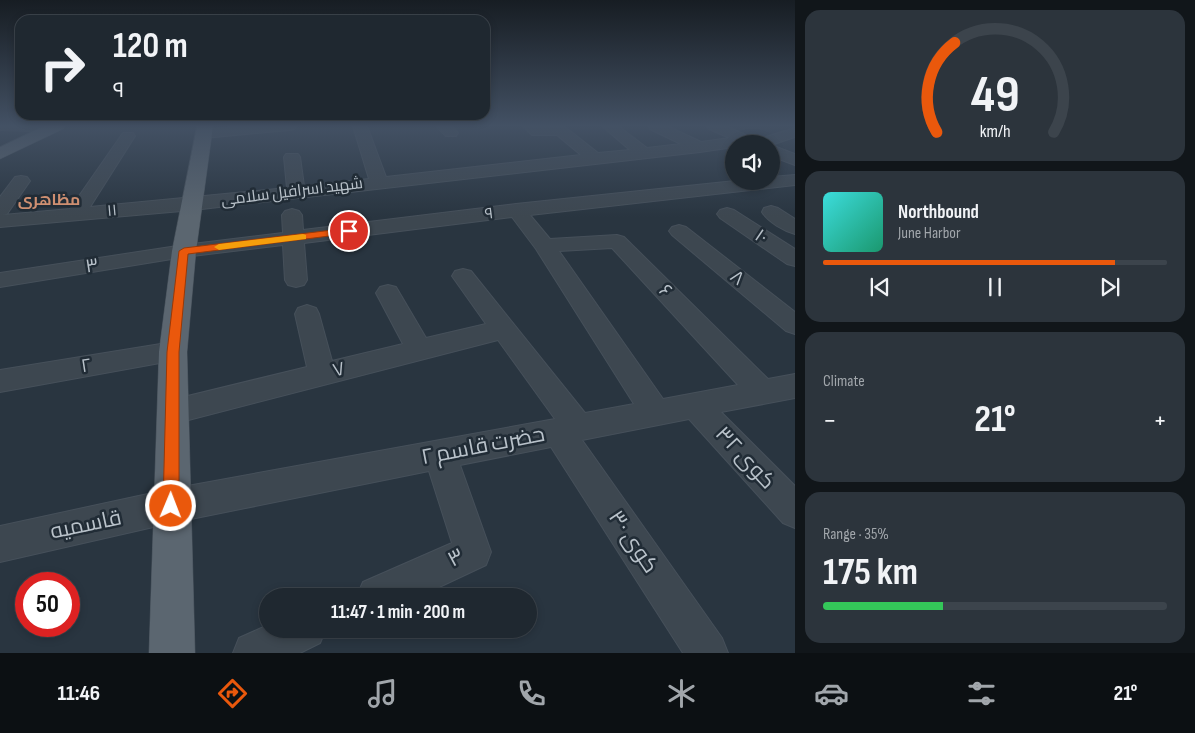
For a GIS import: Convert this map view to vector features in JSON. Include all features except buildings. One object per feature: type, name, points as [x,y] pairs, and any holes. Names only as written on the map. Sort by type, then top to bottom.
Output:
[{"type":"main road","points":[[172,653],[173,352],[184,251],[200,156]]},
{"type":"street","points":[[76,214],[114,156]]},
{"type":"street","points":[[371,156],[380,182]]},
{"type":"street","name":"شهید اسرافیل سلامی","points":[[193,204],[609,156]]},
{"type":"street","points":[[292,157],[296,192]]},
{"type":"street","name":"۹","points":[[184,251],[516,210],[795,180]]},
{"type":"street","points":[[0,210],[21,182]]},
{"type":"street","name":"۱۱","points":[[0,222],[193,204]]},
{"type":"street","points":[[516,210],[545,246],[656,413]]},
{"type":"street","points":[[771,212],[795,228]]},
{"type":"street","name":"۱۰","points":[[727,214],[795,260]]},
{"type":"street","points":[[292,215],[296,280]]},
{"type":"street","name":"۸","points":[[679,231],[795,325]]},
{"type":"street","name":"۶","points":[[545,246],[617,241],[763,393]]},
{"type":"street","name":"۳","points":[[0,280],[184,251]]},
{"type":"street","name":"کوی ۳۰","points":[[463,276],[504,329],[707,653]]},
{"type":"street","points":[[388,293],[420,350]]},
{"type":"street","points":[[307,314],[322,374]]},
{"type":"street","name":"۷","points":[[173,411],[504,329]]},
{"type":"street","name":"۲","points":[[0,381],[173,352]]},
{"type":"street","name":"۲ حضرت قاسم","points":[[171,506],[795,386]]},
{"type":"street","name":"کوی ۳۲","points":[[696,406],[795,510]]},
{"type":"street","name":"۳","points":[[394,588],[473,552],[440,455]]},
{"type":"street","name":"قاسمیه","points":[[0,544],[171,506]]},
{"type":"street","points":[[254,653],[286,638]]},
{"type":"slow traffic","points":[[219,247],[303,237]]},
{"type":"district","name":"مظاهری","points":[[49,200]]},
{"type":"route","points":[[171,506],[173,352],[184,251],[349,231]]}]
